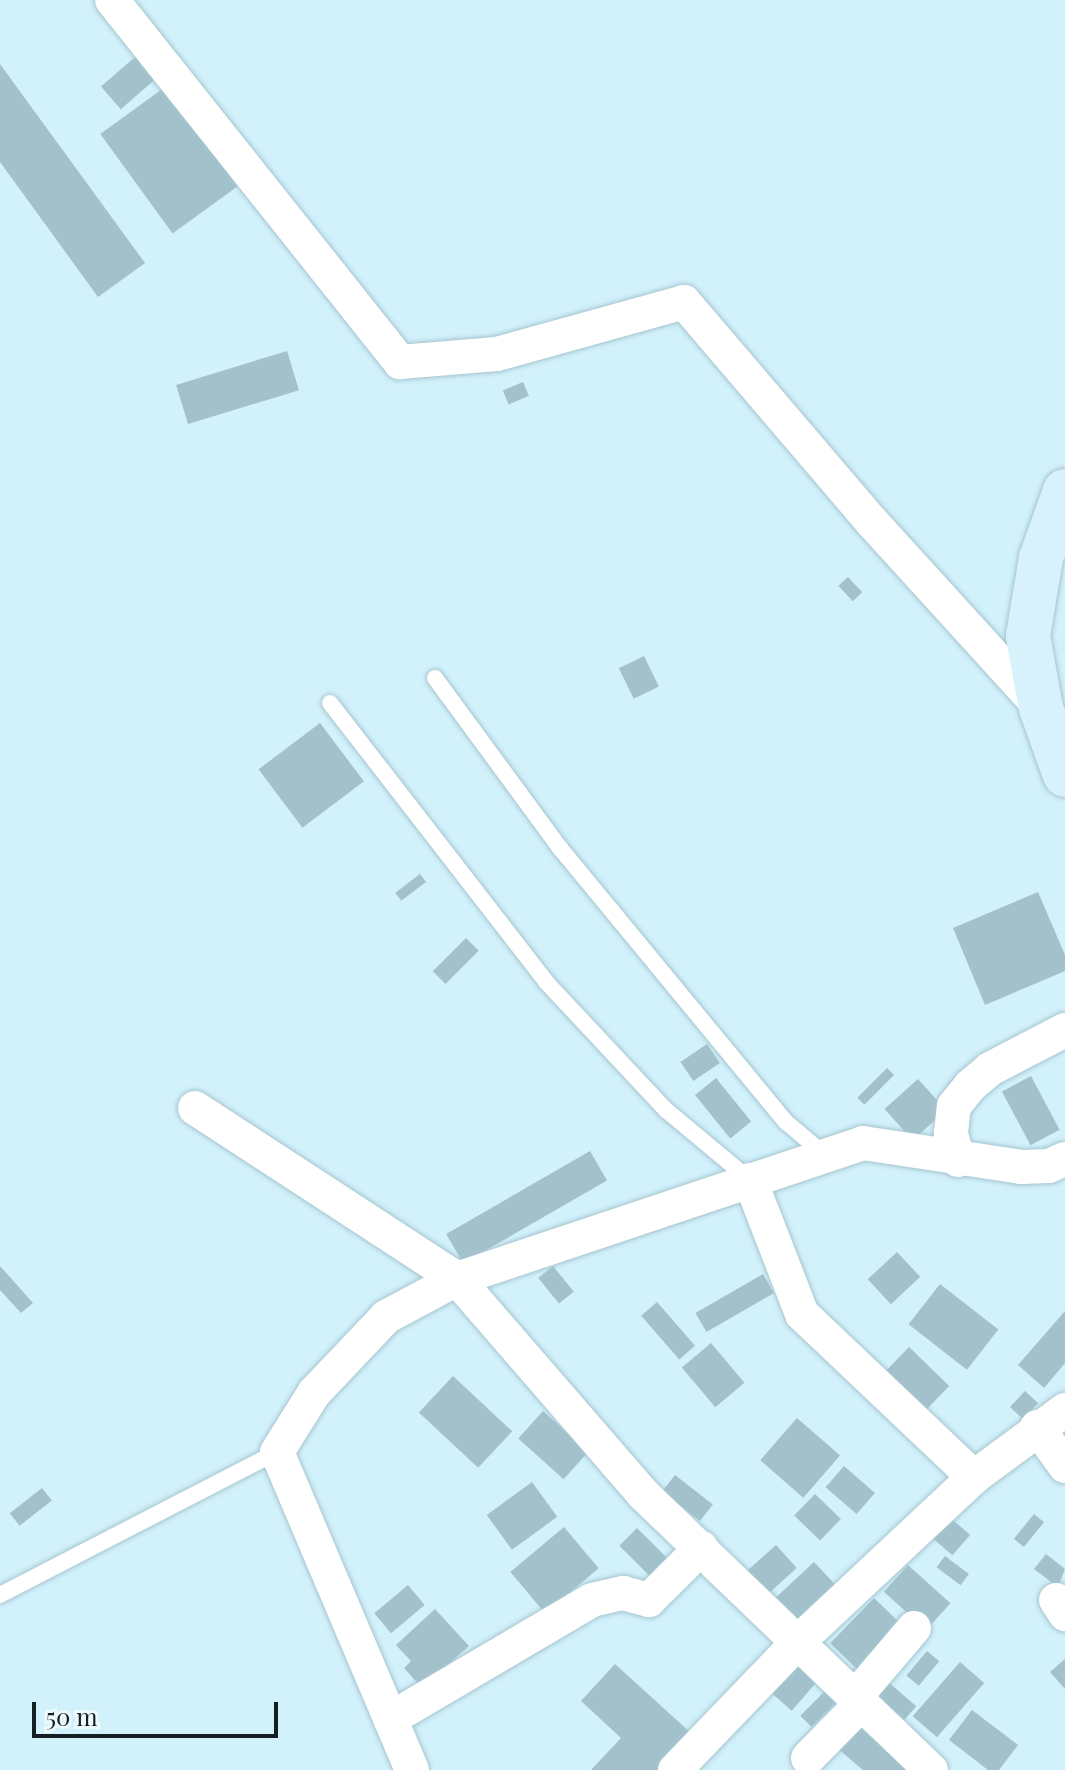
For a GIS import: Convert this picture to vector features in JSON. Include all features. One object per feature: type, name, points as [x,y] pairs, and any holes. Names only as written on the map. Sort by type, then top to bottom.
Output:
[{"type":"main road","points":[[1065,491],[1041,558],[1028,636],[1041,708],[1065,775]]},
{"type":"street","points":[[112,0],[400,362],[497,354],[684,302],[871,521],[1041,708]]},
{"type":"street","points":[[958,1160],[951,1133],[954,1106],[970,1086],[990,1069],[1065,1030]]},
{"type":"street","points":[[195,1108],[457,1279],[643,1494],[800,1640],[931,1770]]},
{"type":"street","points":[[412,1770],[277,1452],[314,1393],[386,1317],[457,1279],[863,1143],[958,1160],[1021,1167],[1049,1166],[1065,1159]]},
{"type":"street","points":[[750,1180],[802,1314],[974,1477]]},
{"type":"street","points":[[675,1770],[800,1640],[974,1477],[1051,1419],[1065,1466]]},
{"type":"street","points":[[390,1719],[592,1600],[623,1593],[649,1600],[701,1548]]},
{"type":"street","points":[[808,1758],[860,1699],[914,1628]]},
{"type":"lane","points":[[435,678],[560,848],[786,1122],[825,1155]]},
{"type":"lane","points":[[330,703],[547,983],[666,1110],[750,1180]]},
{"type":"lane","points":[[0,1595],[277,1452]]},
{"type":"building","points":[[135,57],[155,80],[121,109],[101,87]]},
{"type":"building","points":[[0,64],[145,263],[98,297],[0,162]]},
{"type":"building","points":[[165,87],[237,187],[173,234],[100,134]]},
{"type":"building","points":[[287,351],[299,390],[188,424],[176,385]]},
{"type":"building","points":[[523,382],[529,396],[509,404],[503,391]]},
{"type":"building","points":[[848,577],[862,592],[853,601],[838,586]]},
{"type":"building","points":[[644,656],[659,687],[634,699],[619,668]]},
{"type":"building","points":[[320,723],[364,781],[302,828],[259,769]]},
{"type":"building","points":[[420,874],[426,882],[401,901],[395,893]]},
{"type":"building","points":[[1038,892],[1065,955],[1065,971],[985,1005],[953,928]]},
{"type":"building","points":[[466,938],[479,951],[445,984],[433,971]]},
{"type":"building","points":[[707,1044],[720,1063],[693,1081],[680,1062]]},
{"type":"building","points":[[887,1068],[894,1075],[864,1105],[857,1098]]},
{"type":"building","points":[[1031,1076],[1060,1130],[1031,1145],[1002,1091]]},
{"type":"building","points":[[716,1078],[751,1122],[730,1139],[695,1095]]},
{"type":"building","points":[[918,1079],[946,1110],[913,1140],[885,1109]]},
{"type":"building","points":[[590,1151],[607,1180],[463,1263],[446,1234]]},
{"type":"building","points":[[897,1252],[920,1277],[891,1304],[868,1279]]},
{"type":"building","points":[[0,1266],[33,1303],[21,1313],[0,1290]]},
{"type":"building","points":[[553,1266],[574,1292],[559,1304],[538,1278]]},
{"type":"building","points":[[763,1274],[774,1293],[706,1332],[695,1313]]},
{"type":"building","points":[[940,1284],[998,1330],[967,1370],[909,1324]]},
{"type":"building","points":[[657,1302],[695,1346],[679,1360],[641,1316]]},
{"type":"building","points":[[1065,1311],[1065,1363],[1044,1388],[1018,1365]]},
{"type":"building","points":[[711,1343],[744,1383],[715,1407],[682,1367]]},
{"type":"building","points":[[909,1347],[949,1386],[926,1410],[885,1371]]},
{"type":"building","points":[[453,1376],[512,1431],[478,1468],[419,1413]]},
{"type":"building","points":[[1025,1391],[1038,1403],[1023,1419],[1010,1407]]},
{"type":"building","points":[[543,1411],[588,1452],[564,1479],[518,1438]]},
{"type":"building","points":[[797,1418],[840,1455],[803,1498],[760,1460]]},
{"type":"building","points":[[844,1466],[875,1493],[857,1514],[826,1487]]},
{"type":"building","points":[[675,1475],[713,1505],[700,1521],[662,1492]]},
{"type":"building","points":[[532,1482],[557,1517],[512,1550],[487,1515]]},
{"type":"building","points":[[42,1488],[52,1501],[20,1526],[10,1513]]},
{"type":"building","points":[[815,1494],[841,1519],[820,1541],[794,1516]]},
{"type":"building","points":[[946,1514],[970,1535],[952,1555],[928,1534]]},
{"type":"building","points":[[1034,1514],[1044,1522],[1024,1547],[1014,1539]]},
{"type":"building","points":[[564,1527],[599,1568],[545,1613],[510,1572]]},
{"type":"building","points":[[637,1528],[668,1559],[650,1577],[619,1546]]},
{"type":"building","points":[[776,1545],[797,1568],[763,1598],[743,1575]]},
{"type":"building","points":[[1046,1554],[1065,1569],[1058,1587],[1034,1569]]},
{"type":"building","points":[[945,1556],[969,1574],[961,1585],[937,1567]]},
{"type":"building","points":[[814,1562],[838,1588],[800,1623],[776,1597]]},
{"type":"building","points":[[908,1565],[950,1603],[926,1630],[884,1592]]},
{"type":"building","points":[[408,1585],[425,1605],[391,1633],[374,1613]]},
{"type":"building","points":[[874,1598],[903,1626],[859,1671],[830,1643]]},
{"type":"building","points":[[435,1609],[469,1646],[422,1688],[404,1668],[411,1661],[396,1645]]},
{"type":"building","points":[[927,1651],[939,1661],[919,1686],[906,1676]]},
{"type":"building","points":[[799,1652],[824,1674],[792,1711],[767,1689]]},
{"type":"building","points":[[1065,1659],[1065,1689],[1050,1672]]},
{"type":"building","points":[[960,1662],[984,1683],[937,1737],[913,1716]]},
{"type":"building","points":[[615,1664],[692,1734],[660,1770],[591,1770],[621,1738],[581,1701]]},
{"type":"building","points":[[886,1680],[916,1706],[904,1720],[874,1694]]},
{"type":"building","points":[[825,1691],[836,1702],[812,1727],[800,1716]]},
{"type":"building","points":[[972,1710],[1018,1745],[999,1770],[988,1770],[949,1740]]},
{"type":"building","points":[[857,1725],[910,1770],[863,1770],[837,1748]]}]
